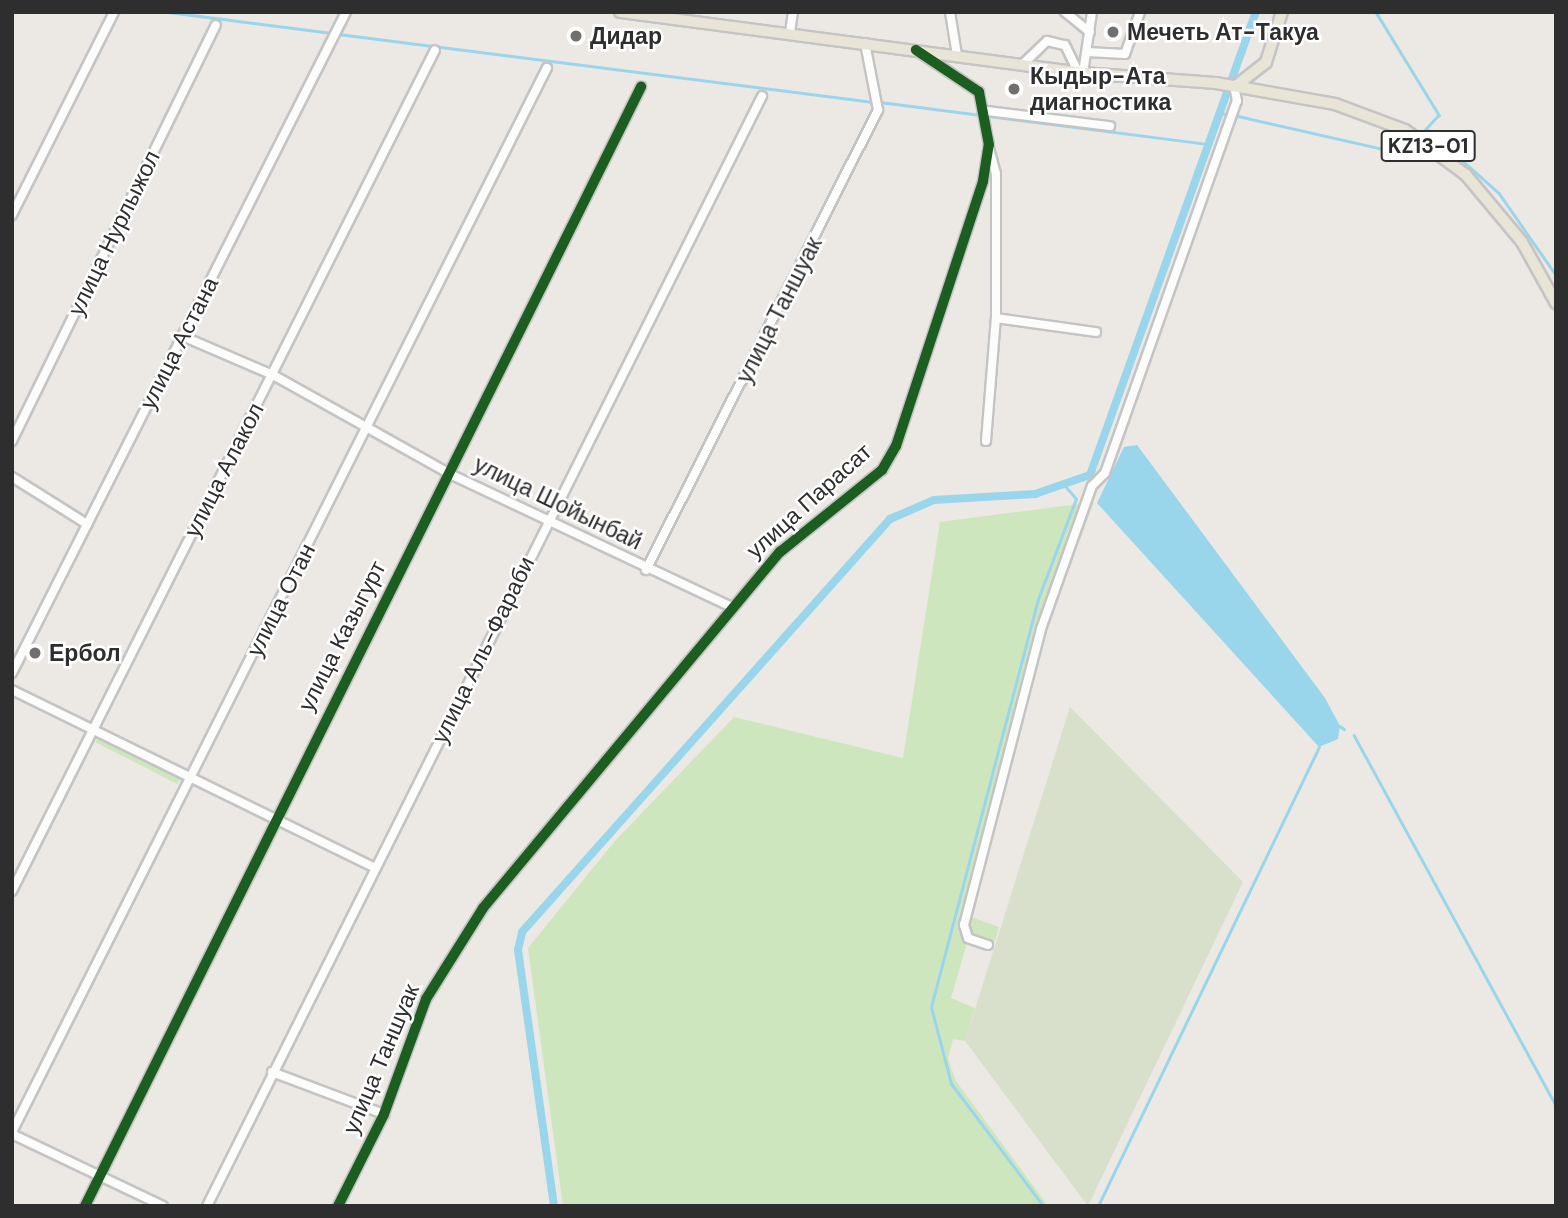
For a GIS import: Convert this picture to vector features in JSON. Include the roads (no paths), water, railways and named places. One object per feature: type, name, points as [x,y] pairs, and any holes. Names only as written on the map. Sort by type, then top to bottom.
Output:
[{"type":"main road","name":"KZ13-01","points":[[620,12],[696,17],[790,33],[1080,72],[1216,83],[1335,104],[1420,140],[1495,205],[1556,303]]},
{"type":"main road","points":[[1234,86],[1266,62],[1282,12]]},
{"type":"street","points":[[12,215],[114,12]]},
{"type":"street","name":"улица Астана","points":[[12,673],[346,12]]},
{"type":"street","points":[[790,33],[793,12]]},
{"type":"street","points":[[950,12],[957,55]]},
{"type":"street","points":[[1065,12],[1090,32]]},
{"type":"street","points":[[1080,72],[1087,52],[1092,12]]},
{"type":"street","points":[[1087,52],[1125,54],[1140,12]]},
{"type":"street","name":"улица Нурлыжол","points":[[12,441],[216,25]]},
{"type":"street","points":[[1023,64],[1047,41],[1067,47],[1080,72]]},
{"type":"street","name":"улица Таншуак","points":[[646,570],[879,102],[865,43]]},
{"type":"street","name":"улица Алакол","points":[[12,891],[92,726],[273,375],[435,50]]},
{"type":"street","points":[[916,50],[979,92],[987,114],[1110,126]]},
{"type":"street","name":"улица Отан","points":[[12,1133],[547,68]]},
{"type":"street","points":[[988,945],[968,938],[964,925],[1041,629],[1130,402],[1237,101],[1234,86]]},
{"type":"street","name":"улица Казыгурт","points":[[85,1206],[275,818],[641,87]]},
{"type":"street","name":"улица Аль-Фараби","points":[[207,1206],[548,519],[762,96]]},
{"type":"street","name":"улица Парасат","points":[[467,931],[731,607],[780,552],[882,470],[896,446],[980,189],[989,145],[987,114]]},
{"type":"street","points":[[986,441],[996,318],[996,191],[989,145]]},
{"type":"street","points":[[980,189],[996,191]]},
{"type":"street","points":[[996,318],[1096,332]]},
{"type":"street","name":"улица Шойынбай","points":[[182,336],[273,375],[448,473],[548,519],[646,570],[731,607]]},
{"type":"street","points":[[12,477],[88,524]]},
{"type":"street","points":[[12,690],[92,726],[375,868]]},
{"type":"street","name":"улица Таншуак","points":[[338,1206],[384,1114],[426,999],[467,931]]},
{"type":"street","points":[[272,1072],[384,1114]]},
{"type":"street","points":[[12,1133],[163,1206]]},
{"type":"water","points":[[1137,445],[1325,698],[1340,726],[1338,739],[1319,747],[1097,503],[1124,447]]},
{"type":"waterway","points":[[168,12],[332,33]]},
{"type":"waterway","points":[[554,1206],[518,950],[522,932],[890,519],[934,500],[1035,494],[1090,475],[1256,12]]},
{"type":"waterway","points":[[1376,12],[1439,115],[1422,134]]},
{"type":"waterway","points":[[338,34],[873,102]]},
{"type":"waterway","points":[[880,102],[1210,144]]},
{"type":"waterway","points":[[1221,113],[1226,114]]},
{"type":"waterway","points":[[1238,116],[1410,155],[1414,150]]},
{"type":"waterway","points":[[1428,130],[1499,193],[1556,275]]},
{"type":"waterway","points":[[1043,1206],[951,1084],[931,1007],[1037,602],[1076,499],[1064,485]]},
{"type":"waterway","points":[[1340,726],[1344,729]]},
{"type":"waterway","points":[[1354,735],[1556,1106]]},
{"type":"waterway","points":[[1098,1206],[1319,747]]},
{"type":"place","name":"Мечеть Ат-Такуа","points":[[1113,32]]},
{"type":"place","name":"Дидар","points":[[576,36]]},
{"type":"place","name":"Кыдыр-Ата диагностика","points":[[1014,89]]},
{"type":"place","name":"Ербол","points":[[35,653]]}]
